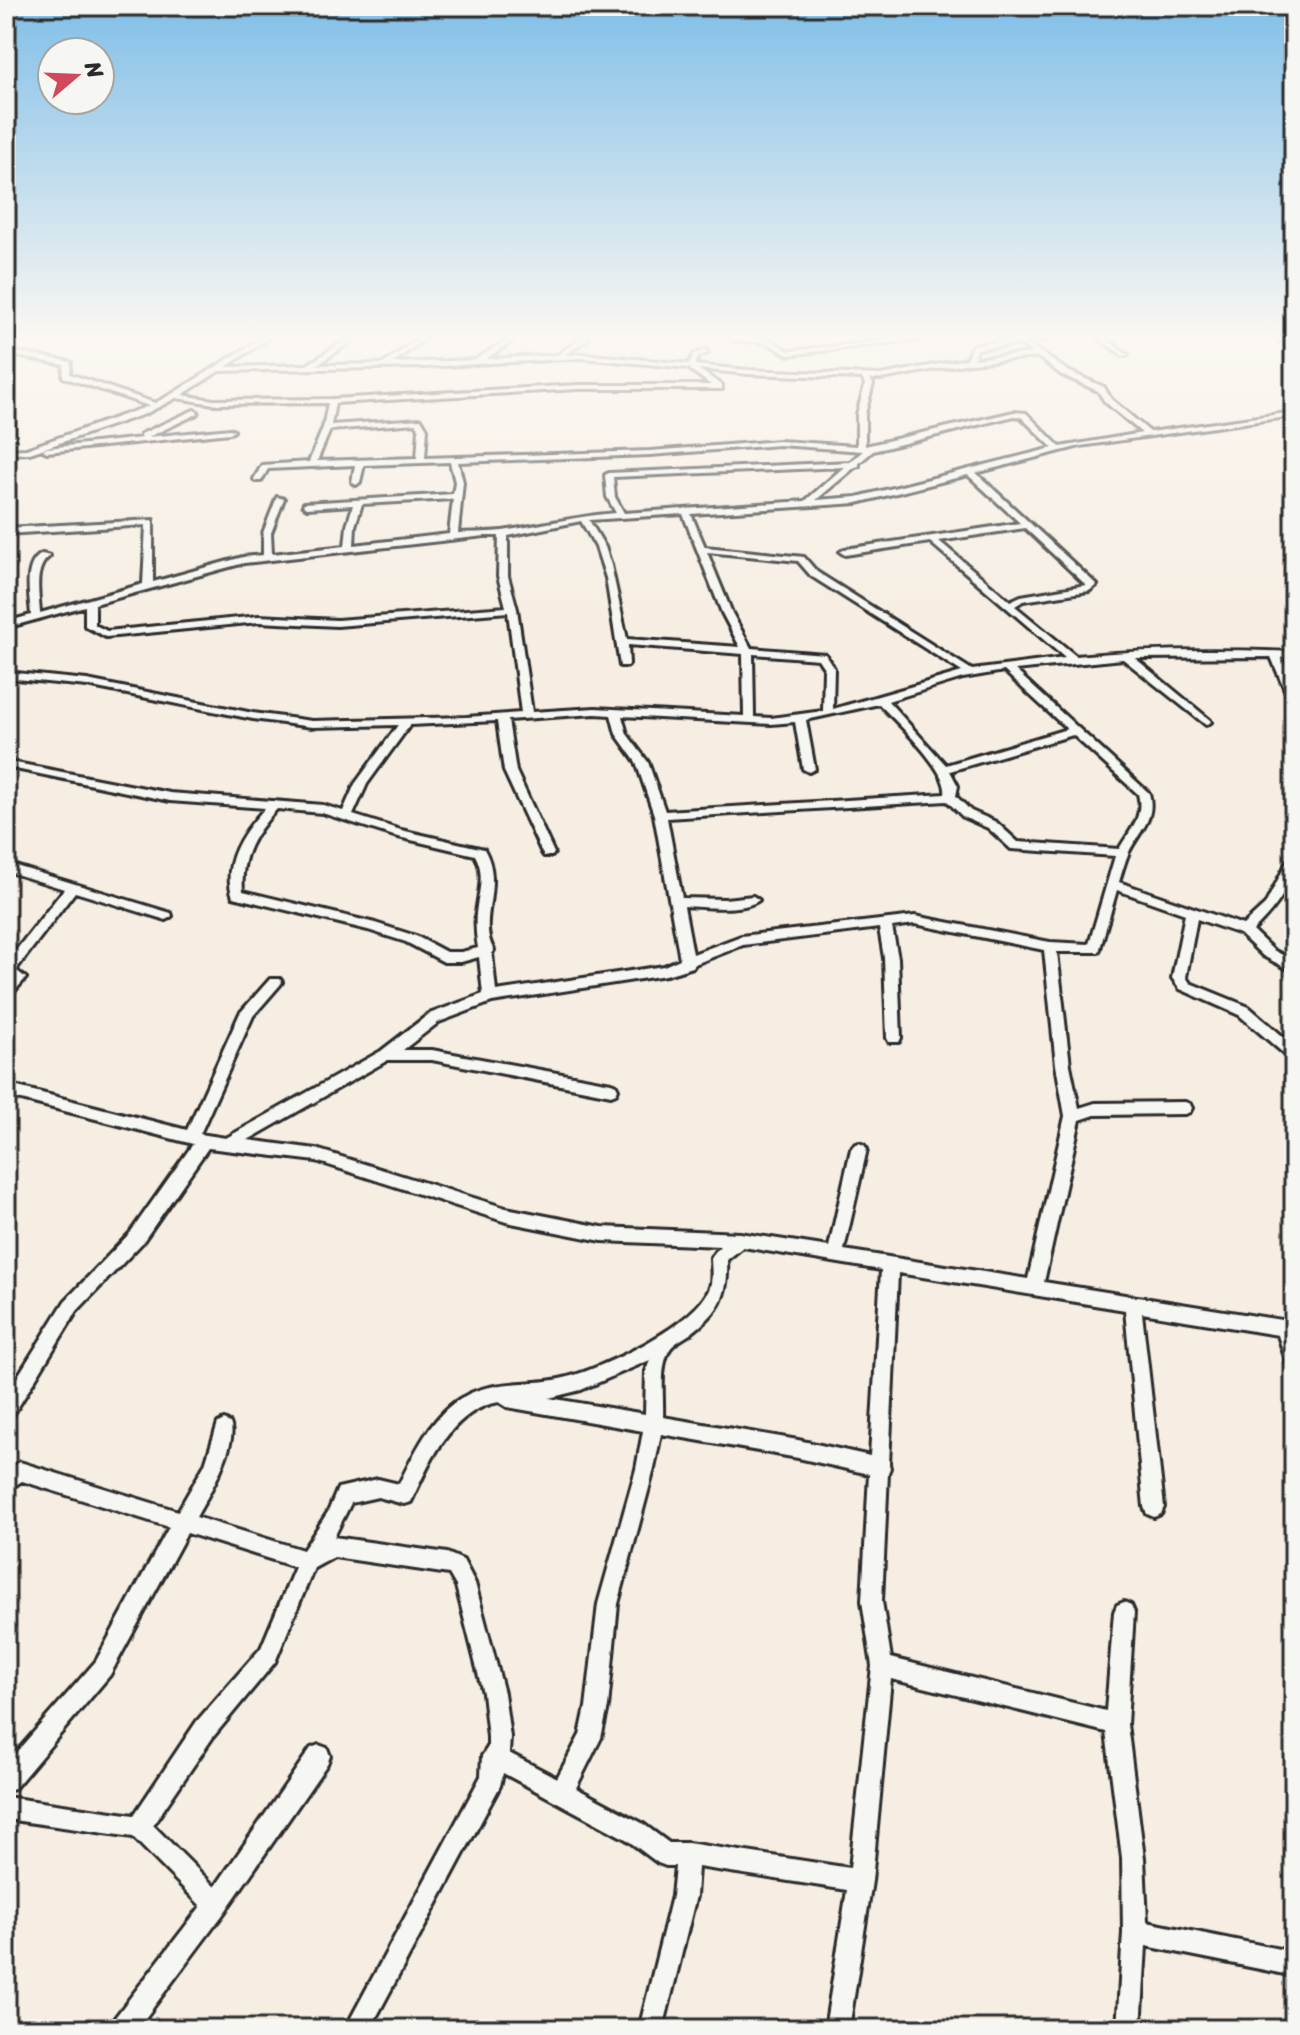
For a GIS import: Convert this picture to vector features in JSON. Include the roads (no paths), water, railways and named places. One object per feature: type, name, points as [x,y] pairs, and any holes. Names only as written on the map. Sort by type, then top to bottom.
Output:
[{"type":"street","points":[[6,464],[27,451],[84,433]]},
{"type":"street","points":[[132,442],[151,433]]},
{"type":"street","points":[[6,452],[212,433]]},
{"type":"street","points":[[312,464],[325,433]]},
{"type":"street","points":[[421,460],[423,433]]},
{"type":"street","points":[[804,505],[856,464],[865,447],[864,433]]},
{"type":"street","points":[[258,479],[265,467],[779,443],[865,447],[928,433]]},
{"type":"street","points":[[1041,433],[1059,450]]},
{"type":"street","points":[[6,625],[148,585],[268,556],[453,536],[504,534],[584,518],[865,499],[1059,450],[1147,433]]},
{"type":"street","points":[[453,536],[459,482],[454,460]]},
{"type":"street","points":[[356,482],[360,462]]},
{"type":"street","points":[[621,515],[611,497],[607,477],[614,474],[856,464]]},
{"type":"street","points":[[970,472],[1092,585],[1086,589],[1021,599],[1009,605]]},
{"type":"street","points":[[307,505],[458,496]]},
{"type":"street","points":[[268,556],[267,533],[280,499]]},
{"type":"street","points":[[349,547],[351,526],[359,501]]},
{"type":"street","points":[[686,511],[732,623],[748,652],[749,720]]},
{"type":"street","points":[[584,518],[589,533],[602,548],[623,642],[624,664]]},
{"type":"street","points":[[6,531],[150,522],[148,585]]},
{"type":"street","points":[[845,552],[1027,525]]},
{"type":"street","points":[[504,534],[503,576],[512,609],[527,715]]},
{"type":"street","points":[[934,541],[1075,661]]},
{"type":"street","points":[[701,549],[801,559],[823,580],[971,674]]},
{"type":"street","points":[[36,617],[33,580],[39,559],[45,556]]},
{"type":"street","points":[[90,603],[90,626],[106,634],[259,619],[337,623],[512,609]]},
{"type":"street","points":[[623,642],[814,654],[826,659],[828,713]]},
{"type":"street","points":[[7,676],[87,683],[284,722],[406,722],[616,712],[749,720],[800,719],[971,674],[1124,654],[1198,650],[1294,655]]},
{"type":"street","points":[[1124,654],[1206,722]]},
{"type":"street","points":[[1275,654],[1294,699]]},
{"type":"street","points":[[227,1144],[386,1055],[434,1018],[490,997],[688,964],[711,950],[741,941],[915,920],[1050,947],[1097,948],[1099,922],[1112,884],[1123,853],[1142,827],[1147,803],[1143,793],[1008,669]]},
{"type":"street","points":[[881,700],[944,769],[952,786],[950,797]]},
{"type":"street","points":[[616,712],[622,734],[642,762],[660,815],[688,964]]},
{"type":"street","points":[[502,717],[510,771],[548,853]]},
{"type":"street","points":[[800,719],[809,769]]},
{"type":"street","points":[[347,816],[361,784],[406,722]]},
{"type":"street","points":[[944,769],[1074,731]]},
{"type":"street","points":[[6,764],[170,797],[323,809],[398,833],[480,852],[486,861],[488,893],[481,923],[487,950],[490,997]]},
{"type":"street","points":[[660,815],[950,797],[967,814],[992,825],[1015,846],[1123,853]]},
{"type":"street","points":[[274,805],[239,847],[235,866],[237,894],[370,926],[411,939],[444,957],[461,957],[487,950]]},
{"type":"street","points":[[1245,931],[1270,907],[1294,860]]},
{"type":"street","points":[[6,867],[107,901],[166,916]]},
{"type":"street","points":[[1112,884],[1245,931],[1268,953],[1294,967]]},
{"type":"street","points":[[6,992],[19,978],[10,973],[8,966],[72,887]]},
{"type":"street","points":[[675,902],[753,900]]},
{"type":"street","points":[[1192,911],[1179,978],[1185,986],[1244,1011],[1294,1054]]},
{"type":"street","points":[[885,923],[891,958],[894,1038]]},
{"type":"street","points":[[1034,1288],[1073,1116],[1063,1065],[1050,947]]},
{"type":"street","points":[[6,1411],[71,1306],[136,1238],[197,1140],[247,1013],[275,982]]},
{"type":"street","points":[[386,1055],[432,1055],[611,1089]]},
{"type":"street","points":[[6,1090],[197,1140],[316,1155],[506,1215],[602,1234],[740,1240],[1290,1329],[1294,1361]]},
{"type":"street","points":[[1073,1116],[1095,1109],[1185,1108]]},
{"type":"street","points":[[835,1255],[859,1149]]},
{"type":"street","points":[[139,1827],[205,1729],[268,1655],[307,1561],[335,1519],[345,1495],[378,1488],[404,1495],[425,1452],[463,1406],[491,1397],[563,1387],[664,1340],[709,1307],[720,1289],[719,1257],[740,1240]]},
{"type":"street","points":[[837,2029],[860,1881],[882,1666],[872,1601],[890,1264]]},
{"type":"street","points":[[1133,1305],[1154,1507]]},
{"type":"street","points":[[562,1792],[590,1738],[597,1707],[608,1604],[654,1424],[655,1371],[664,1340]]},
{"type":"street","points":[[491,1397],[654,1424],[881,1468]]},
{"type":"street","points":[[6,1781],[103,1668],[213,1467],[224,1429]]},
{"type":"street","points":[[6,1482],[20,1471],[307,1561],[333,1547],[447,1563],[456,1567],[465,1583],[501,1738],[498,1756],[493,1756]]},
{"type":"street","points":[[1124,1612],[1116,1724],[1133,1858],[1135,1932],[1129,2029]]},
{"type":"street","points":[[882,1666],[1116,1724]]},
{"type":"street","points":[[122,2029],[216,1905],[319,1756]]},
{"type":"street","points":[[493,1756],[634,1831],[666,1855],[688,1854],[860,1881]]},
{"type":"street","points":[[357,2029],[492,1778],[493,1756]]},
{"type":"street","points":[[6,1808],[139,1827],[216,1905]]},
{"type":"street","points":[[651,2029],[684,1896],[688,1854]]},
{"type":"street","points":[[1135,1932],[1294,1964]]}]
